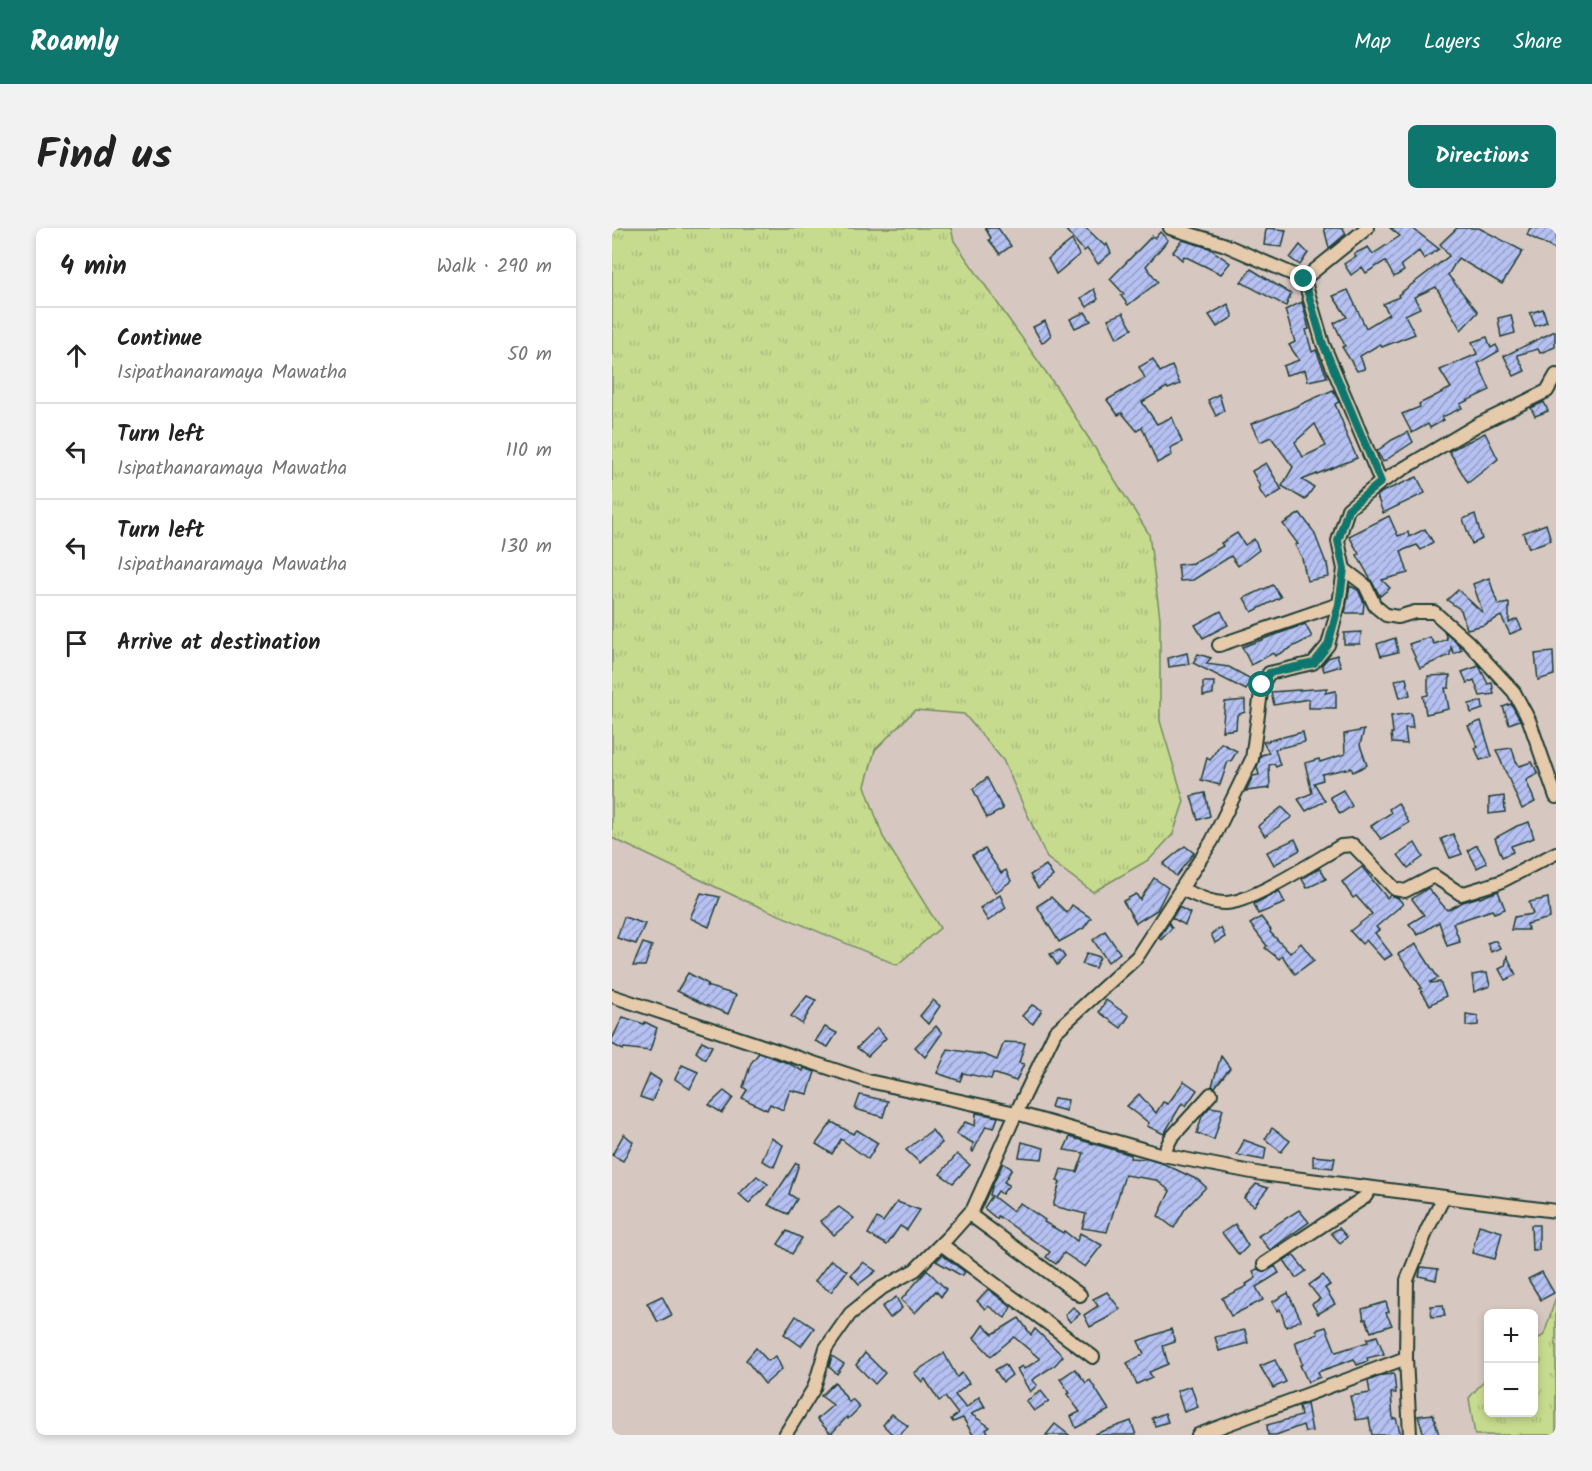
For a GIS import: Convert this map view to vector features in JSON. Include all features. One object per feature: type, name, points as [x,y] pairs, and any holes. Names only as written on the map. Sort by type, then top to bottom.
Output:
[{"type":"street","points":[[1170,228],[1223,244],[1304,279]]},
{"type":"street","points":[[1304,279],[1367,228]]},
{"type":"street","points":[[1304,279],[1323,344],[1381,482]]},
{"type":"street","points":[[785,1435],[814,1388],[826,1348],[850,1314],[882,1288],[915,1270],[973,1209],[1055,1032],[1137,957],[1212,841],[1251,759],[1262,685],[1269,673],[1314,663],[1328,645],[1339,604],[1344,569],[1338,541],[1348,509],[1381,482],[1478,425],[1551,391],[1556,375]]},
{"type":"street","points":[[1344,569],[1365,585],[1375,606],[1386,615],[1398,617],[1415,612],[1434,612],[1468,642],[1514,692],[1529,720],[1556,796]]},
{"type":"street","points":[[1219,645],[1339,604]]},
{"type":"street","points":[[1181,889],[1214,902],[1228,903],[1260,892],[1341,846],[1353,845],[1395,889],[1405,891],[1434,876],[1461,894],[1500,882],[1556,853]]},
{"type":"street","points":[[612,996],[868,1081],[1016,1113],[1163,1155],[1262,1174],[1556,1210]]},
{"type":"street","points":[[1163,1155],[1171,1138],[1211,1094]]},
{"type":"street","points":[[1264,1264],[1365,1197],[1371,1188]]},
{"type":"street","points":[[1410,1435],[1406,1359],[1407,1280],[1427,1230],[1444,1197]]},
{"type":"street","points":[[969,1214],[1080,1295]]},
{"type":"street","points":[[941,1244],[1093,1357]]},
{"type":"street","points":[[1198,1435],[1406,1359]]},
{"type":"green space","points":[[612,228],[951,228],[954,241],[1057,388],[1149,534],[1160,618],[1160,721],[1184,801],[1173,834],[1150,859],[1093,892],[1047,858],[1003,760],[964,714],[915,710],[875,750],[865,786],[883,837],[940,928],[897,965],[739,898],[612,838]]},
{"type":"green space","points":[[1556,1297],[1556,1435],[1475,1435],[1469,1398],[1484,1381],[1484,1417],[1538,1417],[1538,1339],[1544,1335]]},
{"type":"building","points":[[985,228],[998,228],[1011,246],[1000,254],[989,240],[991,238]]},
{"type":"building","points":[[1064,228],[1086,228],[1105,246],[1107,244],[1111,253],[1098,264],[1087,249],[1084,251]]},
{"type":"building","points":[[1266,228],[1286,230],[1282,247],[1264,245]]},
{"type":"building","points":[[1324,228],[1343,228],[1346,234],[1329,248]]},
{"type":"building","points":[[1390,228],[1412,228],[1439,249],[1424,259],[1419,251],[1401,265],[1404,271],[1394,277],[1385,261],[1366,273],[1362,267],[1351,275],[1344,264],[1356,256],[1354,254],[1368,247],[1373,254],[1400,236]]},
{"type":"building","points":[[1457,228],[1479,228],[1523,251],[1502,284],[1458,258],[1448,275],[1478,312],[1461,330],[1436,287],[1414,297],[1420,308],[1405,315],[1415,334],[1382,347],[1380,344],[1360,356],[1365,369],[1357,371],[1342,347],[1345,346],[1334,323],[1347,317],[1333,296],[1348,290],[1366,328],[1389,314],[1383,304],[1399,297],[1398,295],[1449,256],[1440,244]]},
{"type":"building","points":[[1530,228],[1556,228],[1556,250],[1527,235]]},
{"type":"building","points":[[1160,232],[1168,240],[1146,266],[1158,282],[1128,305],[1121,296],[1124,294],[1110,279],[1152,236],[1155,238]]},
{"type":"building","points":[[1072,240],[1079,255],[1056,274],[1048,259]]},
{"type":"building","points":[[1182,240],[1209,248],[1230,263],[1221,274],[1184,256],[1182,260],[1173,252]]},
{"type":"building","points":[[1300,245],[1308,253],[1300,265],[1290,258]]},
{"type":"building","points":[[1251,269],[1291,294],[1286,306],[1241,282]]},
{"type":"building","points":[[1094,289],[1098,299],[1087,307],[1081,298]]},
{"type":"building","points":[[1302,302],[1312,352],[1316,350],[1327,377],[1308,381],[1305,370],[1286,375],[1283,366],[1299,360],[1289,345],[1295,342],[1285,310]]},
{"type":"building","points":[[1228,304],[1233,317],[1217,327],[1209,315]]},
{"type":"building","points":[[1543,309],[1547,322],[1535,326],[1530,313]]},
{"type":"building","points":[[1085,312],[1091,321],[1075,328],[1070,319]]},
{"type":"building","points":[[1123,313],[1132,329],[1117,338],[1108,319]]},
{"type":"building","points":[[1511,315],[1515,333],[1501,337],[1498,318]]},
{"type":"building","points":[[1045,321],[1051,335],[1042,343],[1033,327]]},
{"type":"building","points":[[1555,331],[1555,347],[1540,353],[1538,349],[1517,355],[1525,371],[1514,376],[1504,356]]},
{"type":"building","points":[[1487,337],[1491,348],[1496,345],[1499,351],[1478,363],[1490,390],[1460,404],[1462,408],[1442,417],[1444,420],[1430,428],[1428,424],[1412,433],[1402,414],[1420,407],[1419,404],[1451,388],[1440,370],[1477,354],[1472,342]]},
{"type":"building","points":[[1153,359],[1160,372],[1172,366],[1180,384],[1168,389],[1167,387],[1142,402],[1157,424],[1172,417],[1182,442],[1170,448],[1172,455],[1157,463],[1142,427],[1137,431],[1122,413],[1118,415],[1107,400],[1145,378],[1139,367]]},
{"type":"building","points":[[1333,390],[1339,402],[1335,404],[1343,427],[1357,458],[1302,480],[1314,487],[1305,500],[1282,486],[1293,467],[1271,437],[1260,442],[1251,424]],"holes":[[[1315,424],[1326,446],[1303,457],[1295,442]]]},
{"type":"building","points":[[1219,394],[1224,411],[1216,416],[1208,400]]},
{"type":"building","points":[[1544,402],[1548,411],[1535,416],[1531,408]]},
{"type":"building","points":[[1408,432],[1413,442],[1383,462],[1377,451]]},
{"type":"building","points":[[1485,433],[1498,459],[1468,483],[1449,451]]},
{"type":"building","points":[[1266,463],[1282,490],[1266,500],[1258,488],[1260,487],[1252,471]]},
{"type":"building","points":[[1417,477],[1425,493],[1383,513],[1377,496]]},
{"type":"building","points":[[1300,513],[1314,532],[1327,563],[1329,577],[1307,581],[1302,558],[1295,545],[1298,544],[1283,524]]},
{"type":"building","points":[[1475,514],[1482,539],[1472,544],[1463,519]]},
{"type":"building","points":[[1389,516],[1398,536],[1408,532],[1409,537],[1425,529],[1433,542],[1421,550],[1417,545],[1401,551],[1408,573],[1382,580],[1390,588],[1380,596],[1349,536]]},
{"type":"building","points":[[1546,524],[1551,540],[1529,548],[1523,533]]},
{"type":"building","points":[[1237,533],[1245,545],[1254,539],[1259,550],[1238,566],[1231,556],[1193,580],[1180,581],[1178,565],[1193,563],[1223,546],[1221,543]]},
{"type":"building","points":[[1489,578],[1498,605],[1509,603],[1509,623],[1517,619],[1522,629],[1510,634],[1501,616],[1484,625],[1467,629],[1461,610],[1447,600],[1458,590],[1483,613],[1473,584]]},
{"type":"building","points":[[1273,585],[1281,597],[1252,612],[1244,598]]},
{"type":"building","points":[[1350,586],[1358,590],[1364,603],[1363,613],[1345,613]]},
{"type":"building","points":[[1221,611],[1228,625],[1203,638],[1195,625]]},
{"type":"building","points":[[1305,624],[1312,637],[1275,656],[1273,653],[1251,665],[1242,647]]},
{"type":"building","points":[[1444,631],[1462,650],[1454,654],[1451,647],[1450,655],[1420,668],[1409,644],[1430,637],[1434,644],[1447,639]]},
{"type":"building","points":[[1361,632],[1360,644],[1344,644],[1344,633]]},
{"type":"building","points":[[1395,638],[1398,652],[1381,656],[1377,644]]},
{"type":"building","points":[[1553,652],[1554,675],[1538,680],[1535,654]]},
{"type":"building","points":[[1187,653],[1189,664],[1169,667],[1168,658]]},
{"type":"building","points":[[1198,654],[1211,658],[1206,664],[1229,667],[1251,679],[1246,690],[1193,663]]},
{"type":"building","points":[[1337,655],[1341,666],[1324,671],[1322,665],[1328,658]]},
{"type":"building","points":[[1479,666],[1488,684],[1492,683],[1494,694],[1480,696],[1474,680],[1467,683],[1462,672]]},
{"type":"building","points":[[1450,675],[1449,688],[1445,688],[1449,709],[1426,714],[1423,696],[1428,695],[1428,676]]},
{"type":"building","points":[[1406,678],[1410,695],[1400,698],[1395,680]]},
{"type":"building","points":[[1203,682],[1214,682],[1213,694],[1203,696]]},
{"type":"building","points":[[1327,688],[1325,693],[1336,691],[1336,708],[1309,708],[1309,699],[1274,705],[1271,692]]},
{"type":"building","points":[[1245,700],[1245,712],[1237,715],[1236,729],[1222,731],[1225,702]]},
{"type":"building","points":[[1482,701],[1483,709],[1471,713],[1469,704]]},
{"type":"building","points":[[1511,704],[1520,720],[1509,724],[1503,707]]},
{"type":"building","points":[[1411,713],[1413,728],[1405,728],[1407,744],[1392,743],[1391,716]]},
{"type":"building","points":[[1481,721],[1492,757],[1480,760],[1475,748],[1478,747],[1468,726]]},
{"type":"building","points":[[1364,730],[1360,745],[1367,765],[1353,772],[1351,768],[1322,774],[1323,780],[1314,783],[1325,801],[1306,811],[1298,799],[1312,793],[1305,763],[1319,759],[1320,762],[1345,754],[1344,734]]},
{"type":"building","points":[[1303,732],[1305,742],[1275,749],[1280,765],[1276,767],[1274,764],[1269,765],[1270,788],[1246,791],[1253,776],[1259,775],[1257,767],[1261,755],[1269,753],[1263,742]]},
{"type":"building","points":[[1221,743],[1237,751],[1231,761],[1228,761],[1220,785],[1201,780],[1207,758],[1210,760]]},
{"type":"building","points":[[1512,748],[1519,766],[1532,762],[1538,774],[1526,780],[1535,802],[1522,809],[1496,750]]},
{"type":"building","points":[[987,778],[1003,809],[987,818],[973,789]]},
{"type":"building","points":[[1343,790],[1352,806],[1340,814],[1330,797]]},
{"type":"building","points":[[1205,793],[1210,816],[1198,820],[1191,796]]},
{"type":"building","points":[[1504,796],[1505,812],[1489,814],[1489,798]]},
{"type":"building","points":[[1398,803],[1409,823],[1381,839],[1371,826],[1391,813],[1389,809]]},
{"type":"building","points":[[1282,807],[1292,817],[1265,836],[1258,826]]},
{"type":"building","points":[[1529,822],[1534,838],[1511,846],[1513,852],[1502,857],[1495,838]]},
{"type":"building","points":[[1453,834],[1462,854],[1450,858],[1441,839]]},
{"type":"building","points":[[1295,839],[1300,850],[1274,865],[1267,852]]},
{"type":"building","points":[[1415,843],[1423,857],[1408,868],[1398,855]]},
{"type":"building","points":[[1477,845],[1487,863],[1477,868],[1468,850]]},
{"type":"building","points":[[1185,846],[1194,853],[1176,876],[1163,864]]},
{"type":"building","points":[[985,849],[1001,873],[1006,870],[1011,881],[995,893],[972,855]]},
{"type":"building","points":[[1046,865],[1053,876],[1038,888],[1030,875]]},
{"type":"building","points":[[1362,867],[1387,898],[1390,895],[1398,898],[1403,904],[1376,927],[1379,930],[1375,933],[1392,955],[1384,960],[1366,940],[1362,944],[1350,931],[1372,914],[1356,896],[1353,898],[1342,882]]},
{"type":"building","points":[[1320,868],[1326,879],[1307,888],[1302,879]]},
{"type":"building","points":[[1154,878],[1168,888],[1157,910],[1136,923],[1123,901],[1136,894],[1140,900]]},
{"type":"building","points":[[1428,888],[1447,910],[1463,902],[1498,891],[1505,909],[1494,913],[1492,910],[1453,923],[1460,942],[1447,946],[1439,922],[1418,935],[1409,924],[1424,915],[1412,899]]},
{"type":"building","points":[[1279,891],[1285,903],[1258,914],[1254,904]]},
{"type":"building","points":[[701,893],[720,897],[709,927],[690,918]]},
{"type":"building","points":[[1000,895],[1006,908],[988,921],[980,908]]},
{"type":"building","points":[[1051,897],[1067,913],[1072,905],[1091,918],[1084,928],[1059,942],[1037,906]]},
{"type":"building","points":[[1548,898],[1550,918],[1527,924],[1528,930],[1511,930],[1514,917],[1533,914],[1529,902]]},
{"type":"building","points":[[1179,907],[1190,913],[1185,925],[1172,918]]},
{"type":"building","points":[[624,917],[645,924],[636,944],[617,938]]},
{"type":"building","points":[[1261,917],[1271,930],[1270,932],[1290,953],[1301,943],[1314,960],[1295,974],[1282,956],[1279,959],[1265,948],[1267,946],[1250,924]]},
{"type":"building","points":[[1169,923],[1172,928],[1161,940],[1159,938]]},
{"type":"building","points":[[1221,928],[1225,937],[1215,943],[1211,934]]},
{"type":"building","points":[[1105,931],[1120,953],[1108,962],[1093,940]]},
{"type":"building","points":[[1496,941],[1500,948],[1491,952],[1487,943]]},
{"type":"building","points":[[643,943],[652,946],[645,966],[633,966]]},
{"type":"building","points":[[1416,944],[1438,978],[1430,983],[1440,982],[1446,996],[1430,1005],[1420,989],[1422,988],[1398,954]]},
{"type":"building","points":[[1060,950],[1065,957],[1057,965],[1050,954]]},
{"type":"building","points":[[1087,953],[1100,957],[1095,968],[1082,964]]},
{"type":"building","points":[[1507,956],[1516,975],[1505,980],[1499,969],[1505,966]]},
{"type":"building","points":[[688,973],[708,984],[706,986],[736,995],[728,1014],[677,991]]},
{"type":"building","points":[[1487,973],[1490,986],[1474,992],[1472,975]]},
{"type":"building","points":[[807,996],[816,1000],[802,1024],[791,1016]]},
{"type":"building","points":[[933,1000],[940,1006],[928,1024],[920,1016]]},
{"type":"building","points":[[1106,1000],[1129,1016],[1121,1028],[1099,1012]]},
{"type":"building","points":[[1032,1005],[1042,1010],[1033,1024],[1022,1016]]},
{"type":"building","points":[[1466,1014],[1478,1016],[1478,1025],[1466,1026]]},
{"type":"building","points":[[623,1017],[644,1024],[645,1022],[657,1028],[650,1051],[624,1048],[623,1050],[612,1044],[612,1039]]},
{"type":"building","points":[[936,1026],[942,1033],[925,1057],[915,1047]]},
{"type":"building","points":[[825,1027],[837,1033],[828,1047],[815,1041]]},
{"type":"building","points":[[877,1028],[886,1038],[868,1056],[857,1048]]},
{"type":"building","points":[[702,1041],[712,1046],[705,1059],[696,1052]]},
{"type":"building","points":[[1004,1042],[1025,1043],[1019,1063],[1024,1064],[1016,1081],[993,1073],[991,1079],[963,1073],[960,1081],[937,1073],[948,1049],[985,1055],[997,1060]]},
{"type":"building","points":[[759,1053],[803,1071],[804,1068],[815,1072],[808,1094],[790,1090],[783,1110],[770,1104],[767,1110],[742,1098],[747,1090],[743,1087],[751,1063]]},
{"type":"building","points":[[1221,1056],[1230,1068],[1215,1087],[1212,1086]]},
{"type":"building","points":[[682,1065],[698,1072],[690,1089],[675,1079]]},
{"type":"building","points":[[650,1074],[661,1081],[652,1101],[640,1097]]},
{"type":"building","points":[[1184,1081],[1197,1090],[1186,1106],[1182,1103],[1164,1134],[1147,1126],[1149,1123],[1127,1106],[1139,1094],[1156,1113],[1163,1102],[1168,1104]]},
{"type":"building","points":[[724,1091],[733,1098],[722,1113],[709,1105]]},
{"type":"building","points":[[860,1095],[888,1101],[883,1117],[855,1109]]},
{"type":"building","points":[[1054,1098],[1068,1100],[1066,1111],[1051,1107]]},
{"type":"building","points":[[1210,1107],[1223,1109],[1214,1140],[1197,1133],[1202,1116]]},
{"type":"building","points":[[976,1113],[998,1117],[994,1128],[986,1126],[973,1152],[973,1143],[956,1134],[965,1122],[975,1126]]},
{"type":"building","points":[[832,1122],[853,1134],[857,1130],[878,1143],[868,1159],[841,1139],[832,1154],[816,1144]]},
{"type":"building","points":[[1272,1128],[1290,1141],[1281,1152],[1265,1139]]},
{"type":"building","points":[[932,1130],[942,1143],[920,1163],[906,1150]]},
{"type":"building","points":[[624,1134],[633,1142],[623,1161],[612,1155]]},
{"type":"building","points":[[1070,1137],[1131,1155],[1130,1158],[1147,1159],[1164,1164],[1198,1180],[1206,1187],[1185,1209],[1174,1228],[1158,1216],[1170,1191],[1156,1180],[1125,1175],[1107,1232],[1082,1228],[1086,1214],[1053,1206],[1061,1169],[1077,1172],[1084,1153],[1064,1150]]},
{"type":"building","points":[[771,1138],[783,1145],[774,1167],[762,1161]]},
{"type":"building","points":[[1244,1140],[1266,1148],[1264,1160],[1237,1155]]},
{"type":"building","points":[[1022,1142],[1044,1148],[1042,1159],[1019,1157]]},
{"type":"building","points":[[957,1154],[970,1165],[953,1183],[940,1174]]},
{"type":"building","points":[[1313,1156],[1335,1158],[1333,1168],[1313,1166]]},
{"type":"building","points":[[796,1163],[799,1164],[789,1194],[797,1199],[788,1214],[768,1205]]},
{"type":"building","points":[[1003,1163],[1012,1169],[1004,1182],[1009,1185],[1002,1194],[998,1191],[994,1197],[1012,1211],[1020,1203],[1045,1220],[1044,1222],[1063,1233],[1064,1231],[1077,1241],[1080,1233],[1102,1245],[1085,1267],[1064,1253],[1056,1264],[1046,1257],[1050,1252],[998,1216],[997,1219],[984,1208],[992,1196],[990,1195],[992,1187]]},
{"type":"building","points":[[757,1176],[768,1184],[749,1203],[739,1194]]},
{"type":"building","points":[[1256,1184],[1268,1188],[1254,1206],[1244,1198]]},
{"type":"building","points":[[897,1202],[920,1210],[907,1230],[900,1226],[887,1245],[868,1234],[877,1218],[883,1222]]},
{"type":"building","points":[[839,1207],[854,1218],[834,1235],[820,1221]]},
{"type":"building","points":[[1299,1210],[1309,1222],[1270,1250],[1258,1236]]},
{"type":"building","points":[[1235,1224],[1248,1246],[1239,1255],[1222,1233]]},
{"type":"building","points":[[1479,1225],[1502,1232],[1495,1259],[1472,1253]]},
{"type":"building","points":[[1531,1225],[1539,1225],[1539,1250],[1532,1250]]},
{"type":"building","points":[[1339,1228],[1347,1237],[1340,1243],[1331,1233]]},
{"type":"building","points":[[787,1231],[802,1238],[792,1254],[778,1244]]},
{"type":"building","points":[[942,1255],[965,1272],[962,1276],[936,1261]]},
{"type":"building","points":[[1293,1255],[1306,1271],[1296,1278],[1284,1260]]},
{"type":"building","points":[[831,1260],[847,1271],[831,1292],[815,1281]]},
{"type":"building","points":[[863,1262],[876,1271],[859,1284],[851,1275]]},
{"type":"building","points":[[1275,1266],[1279,1273],[1256,1287],[1263,1300],[1231,1316],[1222,1298],[1247,1286],[1246,1284],[1256,1278],[1253,1271],[1257,1269],[1265,1272]]},
{"type":"building","points":[[1421,1267],[1438,1269],[1436,1280],[1419,1276]]},
{"type":"building","points":[[927,1270],[946,1289],[941,1297],[936,1291],[915,1313],[901,1300]]},
{"type":"building","points":[[1542,1272],[1554,1293],[1541,1300],[1528,1279]]},
{"type":"building","points":[[1323,1275],[1330,1285],[1325,1288],[1335,1304],[1318,1314],[1312,1304],[1320,1299],[1309,1285]]},
{"type":"building","points":[[988,1289],[1011,1307],[1005,1318],[988,1306],[985,1309],[977,1301]]},
{"type":"building","points":[[1107,1292],[1120,1309],[1090,1327],[1084,1315],[1098,1306],[1093,1299]]},
{"type":"building","points":[[1288,1293],[1301,1320],[1286,1327],[1280,1309],[1277,1311],[1272,1302]]},
{"type":"building","points":[[662,1296],[672,1315],[658,1322],[647,1303]]},
{"type":"building","points":[[896,1297],[902,1308],[890,1318],[882,1307]]},
{"type":"building","points":[[1386,1302],[1389,1312],[1386,1313],[1392,1325],[1371,1332],[1366,1319],[1364,1320],[1362,1309]]},
{"type":"building","points":[[1443,1305],[1445,1316],[1432,1317],[1430,1306]]},
{"type":"building","points":[[1073,1307],[1080,1314],[1070,1322],[1065,1315]]},
{"type":"building","points":[[796,1316],[814,1328],[801,1346],[784,1334]]},
{"type":"building","points":[[1019,1318],[1031,1335],[1035,1329],[1063,1356],[1055,1365],[1032,1380],[1037,1385],[1030,1392],[1017,1369],[1022,1366],[1024,1369],[1040,1359],[1014,1337],[991,1356],[974,1338],[983,1325],[993,1334]]},
{"type":"building","points":[[1326,1327],[1336,1352],[1368,1342],[1367,1339],[1377,1336],[1384,1354],[1367,1358],[1368,1361],[1357,1365],[1354,1359],[1318,1372],[1320,1377],[1308,1382],[1300,1365],[1302,1364],[1295,1342],[1318,1334],[1316,1330]]},
{"type":"building","points":[[1171,1329],[1175,1342],[1163,1346],[1168,1364],[1149,1372],[1152,1377],[1137,1384],[1127,1363],[1144,1354],[1138,1341]]},
{"type":"building","points":[[1245,1330],[1248,1343],[1219,1351],[1215,1337]]},
{"type":"building","points":[[756,1348],[768,1361],[776,1356],[782,1369],[765,1384],[746,1360]]},
{"type":"building","points":[[865,1353],[885,1373],[875,1384],[856,1365]]},
{"type":"building","points":[[944,1353],[957,1377],[962,1373],[969,1383],[955,1395],[966,1408],[979,1397],[985,1407],[971,1414],[990,1427],[986,1430],[990,1435],[973,1435],[963,1418],[953,1422],[951,1419],[958,1414],[945,1397],[939,1401],[925,1379],[922,1382],[914,1373]]},
{"type":"building","points":[[832,1356],[844,1364],[837,1374],[829,1367]]},
{"type":"building","points":[[1275,1360],[1286,1382],[1273,1388],[1260,1366]]},
{"type":"building","points":[[1005,1364],[1012,1375],[1003,1382],[995,1370]]},
{"type":"building","points":[[1075,1369],[1086,1383],[1090,1380],[1109,1410],[1076,1428],[1071,1416],[1080,1412],[1060,1379]]},
{"type":"building","points":[[1394,1374],[1396,1393],[1391,1393],[1393,1419],[1396,1418],[1401,1435],[1372,1435],[1369,1418],[1356,1420],[1350,1396],[1370,1393],[1368,1381],[1383,1375]]},
{"type":"building","points":[[835,1382],[849,1402],[852,1399],[860,1407],[831,1434],[817,1419],[833,1405],[821,1396]]},
{"type":"building","points":[[1191,1386],[1198,1407],[1184,1412],[1177,1391]]},
{"type":"building","points":[[1041,1391],[1049,1401],[1034,1411],[1026,1401]]},
{"type":"building","points":[[1307,1404],[1312,1431],[1305,1432],[1303,1425],[1276,1435],[1268,1435],[1267,1425],[1301,1416],[1299,1406]]},
{"type":"building","points":[[1165,1413],[1168,1422],[1155,1426],[1152,1418]]},
{"type":"building","points":[[892,1414],[908,1426],[899,1435],[893,1435],[883,1425]]},
{"type":"building","points":[[1433,1414],[1439,1435],[1424,1435],[1418,1416]]},
{"type":"building","points":[[1131,1421],[1136,1435],[1095,1435],[1095,1434]]},
{"type":"building","points":[[1055,1424],[1069,1435],[1046,1435]]},
{"type":"route","points":[[1262,685],[1269,673],[1314,663],[1328,645],[1339,604],[1344,569],[1338,541],[1348,509],[1381,482],[1323,344],[1304,279]]}]
